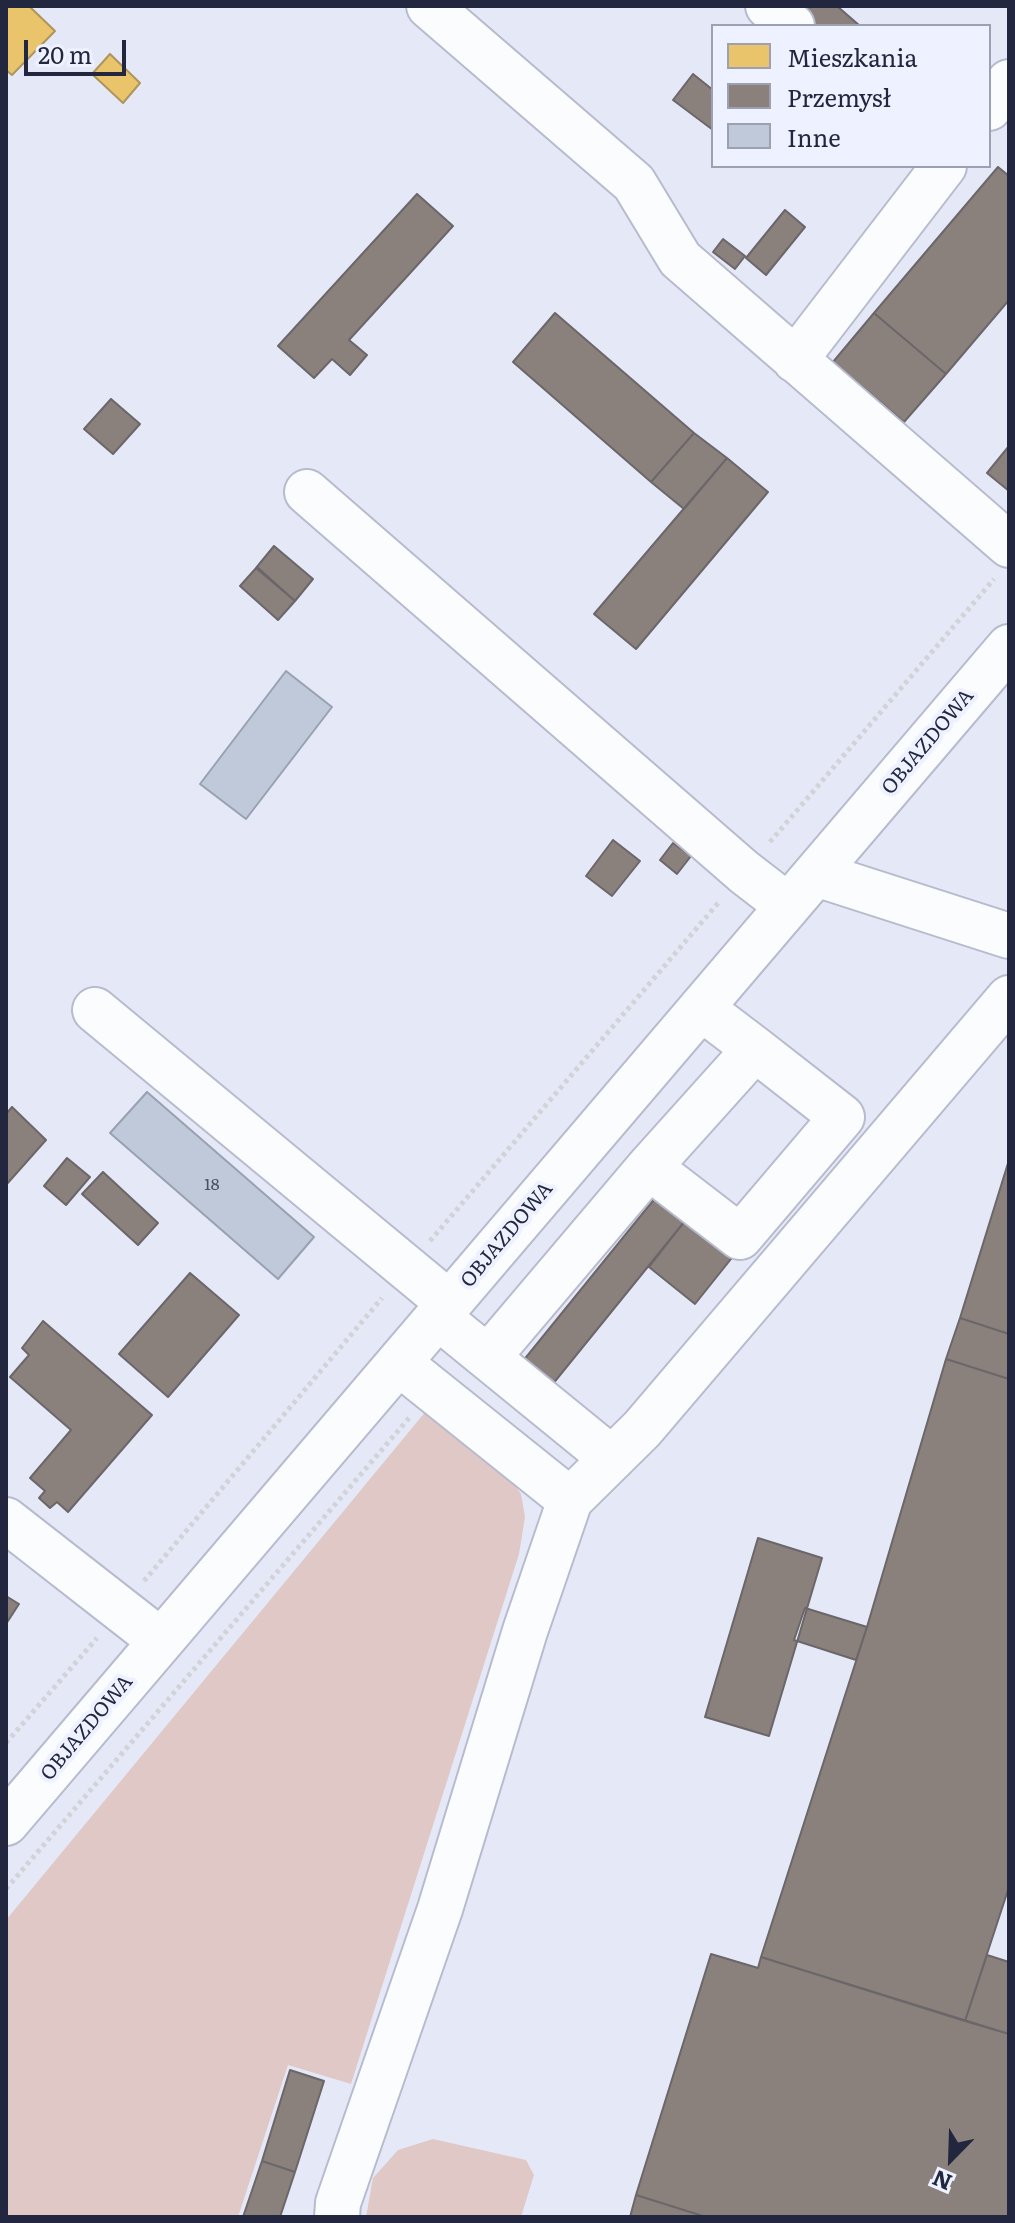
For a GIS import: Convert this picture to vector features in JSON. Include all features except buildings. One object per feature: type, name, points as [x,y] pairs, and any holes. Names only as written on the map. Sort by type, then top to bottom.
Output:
[{"type":"street","points":[[429,6],[634,183],[680,259],[795,360],[1004,559]]},
{"type":"street","points":[[768,6],[790,24]]},
{"type":"street","points":[[991,105],[1009,82]]},
{"type":"street","points":[[795,360],[942,168]]},
{"type":"street","points":[[307,492],[744,872],[802,890],[1009,936]]},
{"type":"street","name":"OBJAZDOWA","points":[[6,1823],[1009,647]]},
{"type":"street","points":[[337,2217],[338,2203],[440,1909],[525,1631],[570,1500],[642,1429],[1009,998]]},
{"type":"street","points":[[649,1167],[740,1237],[842,1117],[701,1008]]},
{"type":"street","points":[[95,1010],[407,1268],[488,1357],[611,1458]]},
{"type":"street","points":[[488,1357],[649,1167],[755,1049]]},
{"type":"street","points":[[399,1363],[570,1500]]},
{"type":"street","points":[[6,1520],[161,1641]]},
{"type":"path","points":[[6,1743],[744,872],[1004,559]]},
{"type":"shaded area","points":[[431,1405],[489,1450],[521,1494],[525,1517],[519,1554],[351,2084],[288,2065],[238,2217],[6,2217],[6,1920]]},
{"type":"shaded area","points":[[433,2139],[526,2160],[534,2175],[521,2217],[366,2217],[373,2178],[398,2150]]}]
